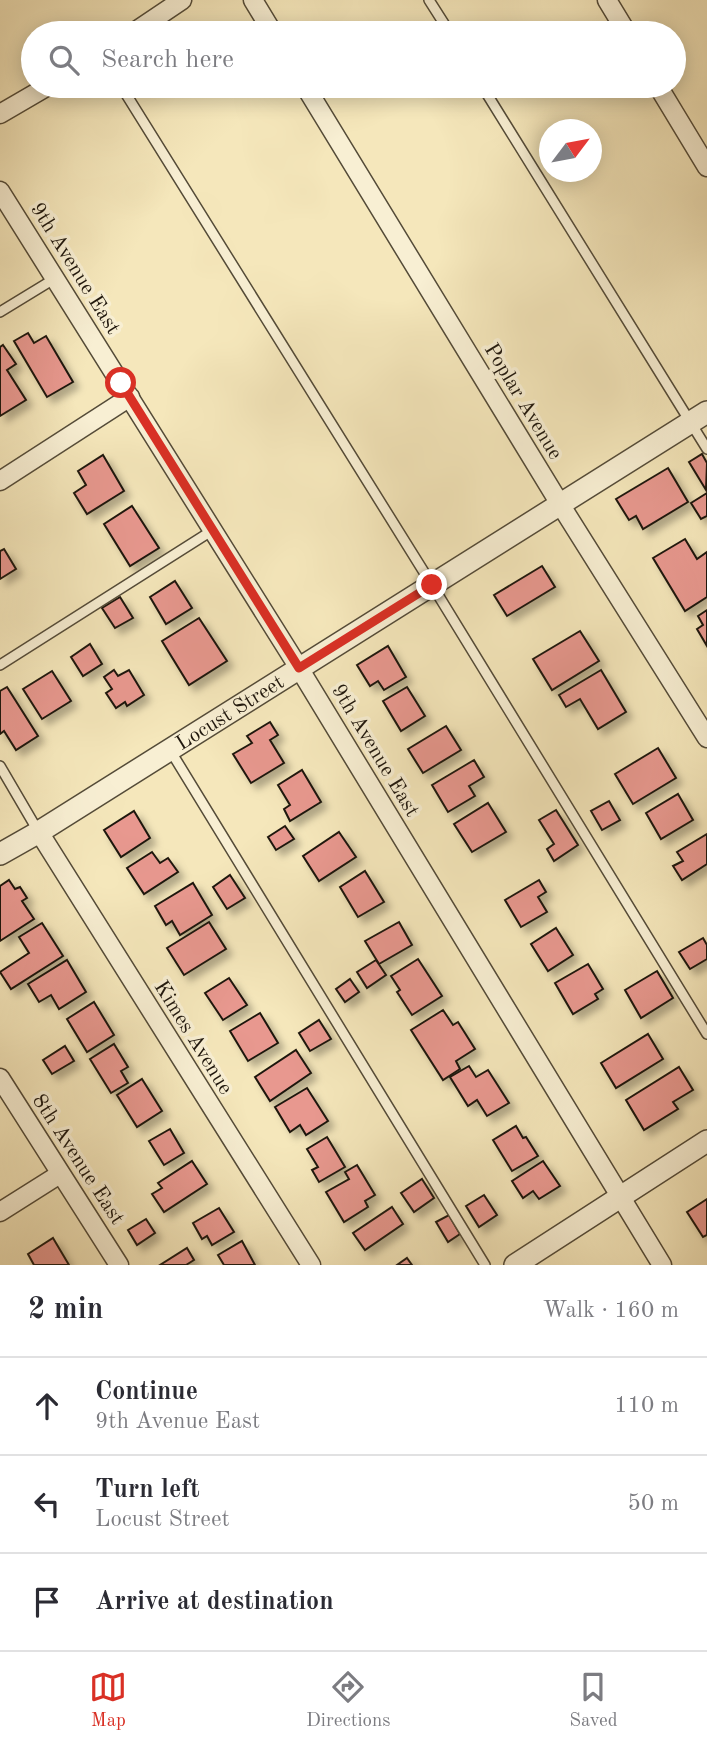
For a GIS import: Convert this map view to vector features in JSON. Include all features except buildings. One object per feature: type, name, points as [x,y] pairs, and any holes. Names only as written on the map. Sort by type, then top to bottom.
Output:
[{"type":"street","points":[[147,21],[161,9],[182,0]]},
{"type":"street","points":[[253,0],[266,21]]},
{"type":"street","points":[[607,0],[620,21]]},
{"type":"street","points":[[0,114],[27,98]]},
{"type":"street","name":"Poplar Avenue","points":[[312,98],[560,504],[707,738]]},
{"type":"street","points":[[665,98],[707,167]]},
{"type":"street","name":"9th Avenue East","points":[[0,191],[299,668],[662,1265]]},
{"type":"street","points":[[0,481],[130,397]]},
{"type":"street","name":"Locust Street","points":[[0,854],[699,417]]},
{"type":"street","name":"Kimes Avenue","points":[[39,832],[311,1265]]},
{"type":"street","name":"8th Avenue East","points":[[0,1078],[119,1265]]},
{"type":"street","points":[[515,1265],[707,1141]]},
{"type":"street","points":[[0,1212],[60,1174]]},
{"type":"lane","points":[[429,0],[442,21]]},
{"type":"lane","points":[[128,98],[432,585],[707,1034]]},
{"type":"lane","points":[[490,98],[699,417],[707,449]]},
{"type":"lane","points":[[0,312],[54,279]]},
{"type":"lane","points":[[0,665],[213,530]]},
{"type":"lane","points":[[170,750],[485,1265]]},
{"type":"lane","points":[[0,766],[39,832]]},
{"type":"route","points":[[121,383],[299,668],[432,585]]}]
